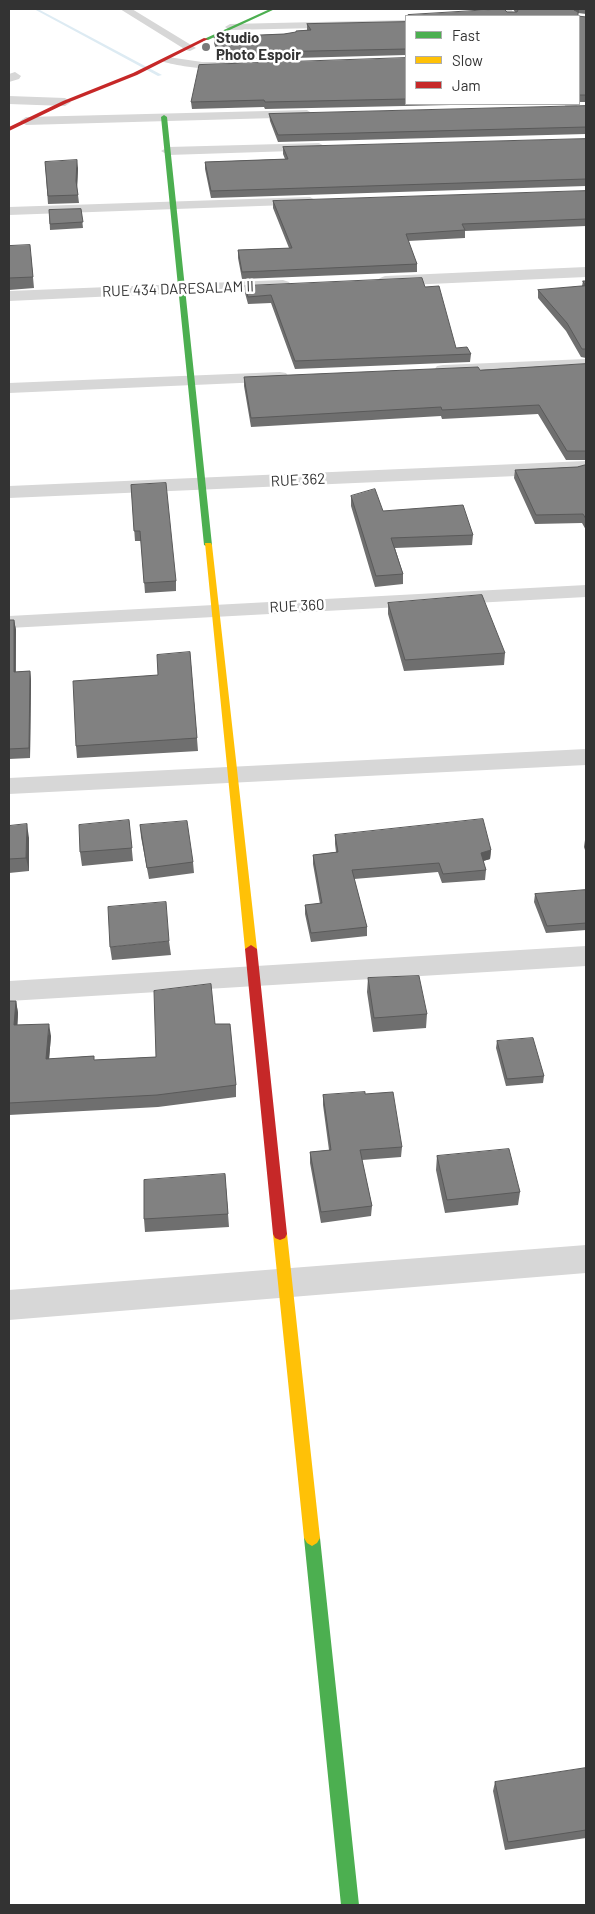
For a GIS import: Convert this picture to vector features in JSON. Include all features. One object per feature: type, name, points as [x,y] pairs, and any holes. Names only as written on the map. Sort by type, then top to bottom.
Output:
[{"type":"street","points":[[125,9],[190,48]]},
{"type":"street","points":[[9,129],[65,102],[168,60],[230,27],[273,9]]},
{"type":"street","points":[[230,27],[405,23]]},
{"type":"street","points":[[168,60],[202,66],[251,65]]},
{"type":"street","points":[[9,100],[65,102]]},
{"type":"street","points":[[568,106],[586,107]]},
{"type":"street","points":[[568,106],[586,128]]},
{"type":"street","points":[[26,121],[324,113]]},
{"type":"street","points":[[164,117],[350,1905]]},
{"type":"street","points":[[168,151],[337,146]]},
{"type":"street","points":[[9,211],[321,201]]},
{"type":"street","points":[[369,281],[586,272]]},
{"type":"street","name":"RUE 434 DARESALAM II","points":[[9,296],[300,284]]},
{"type":"street","points":[[428,370],[586,364]]},
{"type":"street","points":[[9,388],[300,376]]},
{"type":"street","name":"RUE 362","points":[[9,492],[586,467]]},
{"type":"street","name":"RUE 360","points":[[9,622],[586,591]]},
{"type":"street","points":[[9,786],[586,758]]},
{"type":"street","points":[[9,991],[586,956]]},
{"type":"street","points":[[9,1305],[586,1260]]},
{"type":"building","points":[[504,9],[507,12],[517,12],[518,9],[576,9],[574,10],[578,12],[578,15],[408,15]]},
{"type":"building","points":[[580,16],[586,17],[586,95],[580,95]]},
{"type":"building","points":[[405,22],[405,49],[219,53],[214,37],[284,34],[311,30],[307,24]]},
{"type":"building","points":[[405,58],[405,99],[191,102],[199,65]]},
{"type":"building","points":[[586,106],[586,127],[278,135],[269,114]]},
{"type":"building","points":[[586,139],[586,179],[211,191],[205,162],[288,159],[283,147]]},
{"type":"building","points":[[77,160],[76,181],[78,195],[48,196],[45,162]]},
{"type":"building","points":[[586,191],[586,219],[462,224],[465,230],[406,234],[417,264],[242,272],[238,250],[292,248],[273,201]]},
{"type":"building","points":[[81,209],[83,222],[50,224],[49,210]]},
{"type":"building","points":[[30,245],[33,277],[9,278],[9,246]]},
{"type":"building","points":[[422,278],[425,287],[439,286],[456,348],[467,347],[471,354],[295,361],[271,295],[248,297],[245,286]]},
{"type":"building","points":[[586,286],[586,349],[582,349],[567,323],[538,290]]},
{"type":"building","points":[[586,364],[586,451],[567,451],[539,405],[442,410],[441,407],[251,418],[244,377],[478,367],[480,370]]},
{"type":"building","points":[[586,465],[586,519],[583,514],[536,515],[515,470],[577,467]]},
{"type":"building","points":[[166,483],[176,581],[144,583],[140,531],[134,531],[131,485]]},
{"type":"building","points":[[375,489],[383,511],[463,505],[473,535],[391,538],[403,574],[376,576],[351,496]]},
{"type":"building","points":[[482,595],[505,653],[405,660],[388,603]]},
{"type":"building","points":[[9,620],[14,620],[14,672],[30,671],[29,748],[9,749]]},
{"type":"building","points":[[190,652],[197,738],[76,746],[73,681],[158,675],[157,655]]},
{"type":"building","points":[[483,819],[491,850],[481,853],[486,870],[443,874],[439,863],[352,870],[367,927],[311,933],[305,905],[322,903],[313,855],[338,852],[335,835]]},
{"type":"building","points":[[129,820],[132,848],[80,852],[79,825]]},
{"type":"building","points":[[187,821],[193,862],[147,868],[140,825]]},
{"type":"building","points":[[27,824],[26,858],[9,859],[9,826]]},
{"type":"building","points":[[586,890],[586,923],[547,926],[535,894]]},
{"type":"building","points":[[166,902],[169,941],[110,947],[108,907]]},
{"type":"building","points":[[419,976],[427,1014],[374,1018],[368,978]]},
{"type":"building","points":[[211,984],[215,1024],[230,1024],[236,1085],[157,1095],[9,1103],[9,1001],[16,1001],[14,1025],[49,1024],[46,1059],[94,1056],[94,1060],[156,1057],[154,991]]},
{"type":"building","points":[[533,1038],[544,1076],[507,1079],[497,1041]]},
{"type":"building","points":[[365,1092],[365,1094],[393,1092],[402,1147],[360,1150],[372,1206],[321,1212],[310,1152],[331,1150],[323,1095]]},
{"type":"building","points":[[509,1149],[520,1192],[447,1200],[437,1156]]},
{"type":"building","points":[[225,1174],[228,1214],[144,1219],[144,1180]]},
{"type":"building","points":[[586,1768],[586,1830],[508,1842],[495,1782]]},
{"type":"waterway","points":[[36,9],[160,75]]},
{"type":"traffic: fast","points":[[206,39],[273,9]]},
{"type":"traffic: fast","points":[[164,117],[208,545]]},
{"type":"traffic: fast","points":[[312,1538],[350,1905]]},
{"type":"traffic: slow","points":[[208,545],[251,949]]},
{"type":"traffic: slow","points":[[280,1234],[312,1538]]},
{"type":"traffic: jam","points":[[9,129],[65,102],[135,74],[206,39]]},
{"type":"traffic: jam","points":[[251,949],[280,1234]]},
{"type":"place","name":"Studio Photo Espoir","points":[[206,47]]}]
